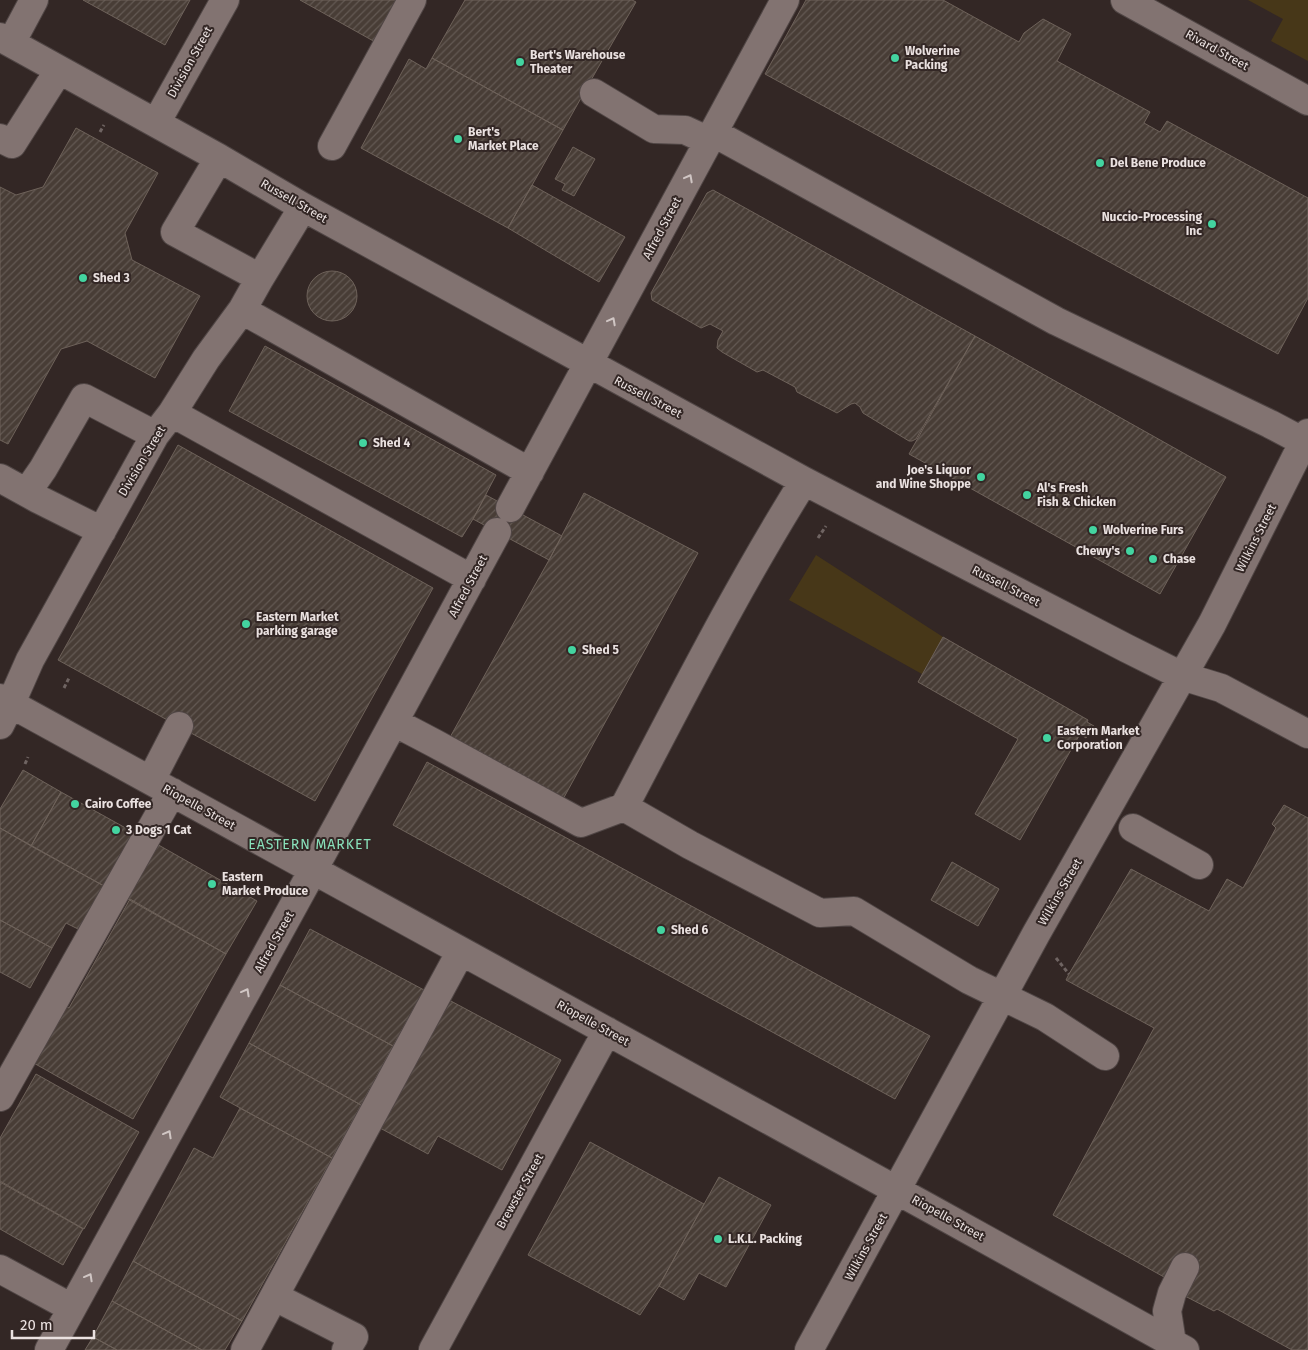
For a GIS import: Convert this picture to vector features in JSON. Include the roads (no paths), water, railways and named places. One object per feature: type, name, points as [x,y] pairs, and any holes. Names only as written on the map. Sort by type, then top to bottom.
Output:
[{"type":"street","points":[[5,40],[34,0]]},
{"type":"street","name":"Division Street","points":[[156,123],[225,0]]},
{"type":"street","points":[[332,146],[412,0]]},
{"type":"street","name":"Alfred Street","points":[[49,1350],[314,870],[785,0]]},
{"type":"street","name":"Rivard Street","points":[[1125,0],[1308,101]]},
{"type":"street","name":"Russell Street","points":[[5,40],[219,158],[303,207],[804,481],[1126,648],[1182,676],[1221,688],[1308,734]]},
{"type":"street","points":[[0,138],[12,144],[60,70]]},
{"type":"street","points":[[594,93],[654,128],[685,130],[712,137],[1056,320],[1306,440]]},
{"type":"street","points":[[219,158],[175,232],[260,278]]},
{"type":"street","name":"Division Street","points":[[4,709],[155,435],[172,413],[206,359],[242,310],[303,207]]},
{"type":"street","points":[[242,310],[530,472]]},
{"type":"street","points":[[27,492],[43,469],[84,398],[155,435]]},
{"type":"street","points":[[172,413],[472,579]]},
{"type":"street","name":"Wilkins Street","points":[[809,1350],[1041,925],[1212,624],[1306,440]]},
{"type":"street","points":[[0,478],[102,531]]},
{"type":"street","points":[[394,722],[581,823],[624,807],[725,617],[804,481]]},
{"type":"street","name":"Riopelle Street","points":[[4,709],[161,786],[1179,1346]]},
{"type":"street","points":[[0,1097],[161,786],[183,728]]},
{"type":"street","points":[[624,807],[690,845],[820,913],[854,910],[969,980],[1045,1017],[1105,1056]]},
{"type":"street","points":[[1133,828],[1199,865]]},
{"type":"street","points":[[245,1350],[461,951]]},
{"type":"street","name":"Brewster Street","points":[[433,1350],[607,1031]]},
{"type":"street","points":[[1179,1346],[1167,1311],[1172,1293],[1185,1266]]},
{"type":"street","points":[[0,1269],[72,1308]]},
{"type":"street","points":[[287,1303],[354,1337],[346,1350]]},
{"type":"place","name":"Wolverine Packing","points":[[895,58]]},
{"type":"place","name":"Bert's Warehouse Theater","points":[[520,62]]},
{"type":"place","name":"Bert's Market Place","points":[[458,139]]},
{"type":"place","name":"Del Bene Produce","points":[[1100,163]]},
{"type":"place","name":"Nuccio-Processing Inc","points":[[1212,224]]},
{"type":"place","name":"Shed 3","points":[[83,278]]},
{"type":"place","name":"Shed 4","points":[[363,443]]},
{"type":"place","name":"Joe's Liquor and Wine Shoppe","points":[[981,477]]},
{"type":"place","name":"Al's Fresh Fish & Chicken","points":[[1027,495]]},
{"type":"place","name":"Wolverine Furs","points":[[1093,530]]},
{"type":"place","name":"Chewy's","points":[[1130,551]]},
{"type":"place","name":"Chase","points":[[1153,559]]},
{"type":"place","name":"Eastern Market parking garage","points":[[246,624]]},
{"type":"place","name":"Shed 5","points":[[572,650]]},
{"type":"place","name":"Eastern Market Corporation","points":[[1047,738]]},
{"type":"place","name":"Cairo Coffee","points":[[75,804]]},
{"type":"place","name":"3 Dogs 1 Cat","points":[[116,830]]},
{"type":"place","name":"Eastern Market Produce","points":[[212,884]]},
{"type":"place","name":"Shed 6","points":[[661,930]]},
{"type":"place","name":"L.K.L. Packing","points":[[718,1239]]},
{"type":"district","name":"EASTERN MARKET","points":[[310,844]]}]
